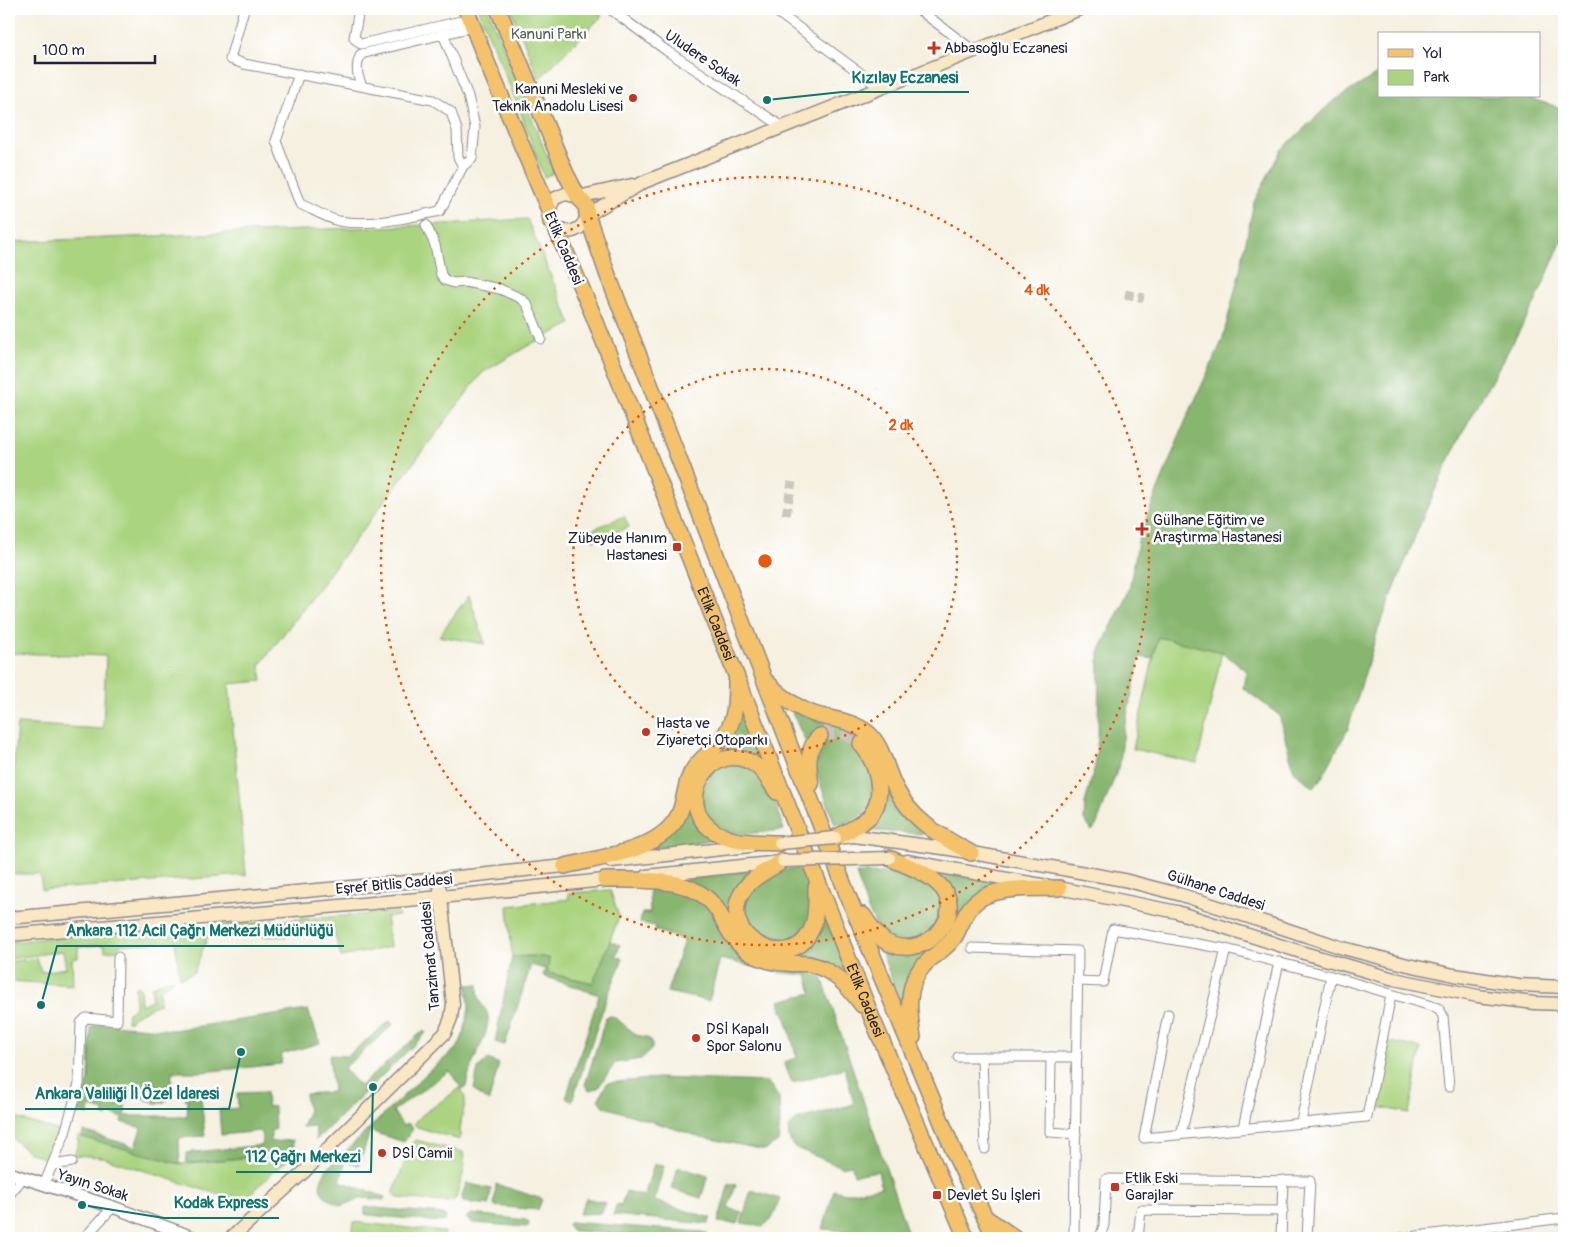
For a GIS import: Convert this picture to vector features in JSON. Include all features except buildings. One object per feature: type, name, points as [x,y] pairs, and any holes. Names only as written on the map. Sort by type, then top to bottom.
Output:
[{"type":"main road","name":"Etlik Caddesi","points":[[498,9],[566,174],[578,197],[586,205],[587,215],[607,273],[848,896],[957,1159],[995,1238]]},
{"type":"main road","points":[[555,227],[566,232],[572,232],[582,226],[587,215],[644,182],[882,89],[1078,9]]},
{"type":"main road","name":"Etlik Caddesi","points":[[470,18],[549,210],[549,217],[598,326],[872,1018],[966,1238]]},
{"type":"main road","points":[[549,210],[554,199],[566,194],[578,197],[644,182]]},
{"type":"main road","points":[[565,866],[647,844],[673,826],[682,807],[690,774],[730,729],[735,707],[736,673]]},
{"type":"main road","points":[[763,677],[780,695],[795,706],[818,715],[845,721],[868,733],[882,754],[894,786],[910,811],[931,830],[971,853]]},
{"type":"main road","points":[[818,820],[808,765],[810,750],[820,736]]},
{"type":"main road","points":[[835,838],[855,831],[872,812],[878,793],[875,769],[861,744]]},
{"type":"main road","points":[[780,843],[729,838],[715,832],[704,822],[697,809],[695,794],[698,783],[714,763],[734,758],[743,759],[763,772],[792,816]]},
{"type":"main road","name":"Gülhane Caddesi","points":[[855,831],[1038,864],[1182,894],[1343,948],[1453,975],[1518,985],[1564,987]]},
{"type":"main road","name":"Eşref Bitlis Caddesi","points":[[9,918],[439,879],[835,838]]},
{"type":"main road","points":[[848,896],[884,940],[899,946],[912,947],[932,940],[948,918],[949,906],[946,895],[938,883],[915,869],[889,858]]},
{"type":"main road","points":[[889,858],[1059,888],[1177,912],[1304,953],[1394,979],[1478,996],[1534,1003],[1564,1004]]},
{"type":"main road","name":"Eşref Bitlis Caddesi","points":[[9,935],[441,896],[782,862],[889,858]]},
{"type":"main road","points":[[782,862],[750,883],[743,891],[738,904],[738,918],[744,932],[752,942],[764,948],[778,951],[794,948],[805,940],[812,928],[816,913],[816,878]]},
{"type":"main road","name":"Tanzimat Caddesi","points":[[232,1238],[305,1171],[444,1034],[451,1018],[453,1004],[439,879]]},
{"type":"main road","points":[[604,880],[666,882],[690,889],[705,897],[715,907],[734,939],[747,951],[776,962],[807,964],[830,972],[841,980],[872,1018]]},
{"type":"main road","points":[[917,1063],[909,1014],[910,995],[915,979],[924,965],[945,949],[955,936],[966,914],[978,900],[1013,890],[1059,888]]},
{"type":"main road","points":[[986,1218],[1015,1238]]},
{"type":"street","points":[[244,9],[230,59],[244,64],[433,100],[451,112],[457,130],[458,157],[463,166]]},
{"type":"street","points":[[359,9],[354,38],[361,44],[470,18]]},
{"type":"street","name":"Uludere Sokak","points":[[610,9],[667,50],[783,127]]},
{"type":"street","points":[[773,9],[882,89]]},
{"type":"street","points":[[918,9],[974,51]]},
{"type":"street","points":[[362,86],[357,75],[357,61],[361,54],[443,34],[470,18]]},
{"type":"street","points":[[299,74],[276,141],[300,204],[338,221],[355,222],[396,220],[440,211],[463,166],[472,159],[475,127],[468,96],[443,34]]},
{"type":"street","points":[[426,225],[435,245],[441,275],[445,280],[454,283],[465,282],[500,289],[520,298],[526,304],[541,339]]},
{"type":"street","points":[[1078,981],[1103,982],[1113,928],[1226,949],[1331,976],[1438,1008],[1443,1016],[1449,1087]]},
{"type":"street","points":[[972,948],[1078,950],[1074,1238]]},
{"type":"street","points":[[1181,1134],[1226,949]]},
{"type":"street","points":[[44,1185],[65,1133],[79,1084],[81,1022],[86,1018],[118,1021],[118,957]]},
{"type":"street","points":[[1242,1128],[1278,962]]},
{"type":"street","points":[[1301,1122],[1331,976]]},
{"type":"street","points":[[1168,1014],[1144,1138],[1367,1117],[1391,995]]},
{"type":"street","points":[[958,1057],[1077,1057]]},
{"type":"street","points":[[982,1057],[985,1149]]},
{"type":"street","points":[[1051,1057],[1050,1132],[1076,1134]]},
{"type":"street","points":[[53,1165],[72,1162]]},
{"type":"street","name":"Yayın Sokak","points":[[9,1173],[113,1207],[195,1238]]},
{"type":"street","points":[[9,1195],[23,1178]]},
{"type":"street","points":[[1100,1238],[1104,1225],[1106,1179],[1310,1181],[1307,1238]]},
{"type":"street","points":[[1281,1238],[1284,1180]]},
{"type":"street","points":[[84,1238],[113,1207]]},
{"type":"street","points":[[1138,1238],[1141,1210],[1282,1211]]},
{"type":"street","points":[[1401,1238],[1564,1218]]},
{"type":"green space","points":[[478,9],[488,9],[554,173],[544,177],[522,116]]},
{"type":"green space","name":"Kanuni Parkı","points":[[511,9],[593,9],[602,16],[539,79]]},
{"type":"green space","points":[[1378,74],[1378,98],[1529,98],[1564,109],[1564,235],[1536,301],[1462,433],[1425,512],[1378,630],[1348,729],[1323,776],[1314,788],[1294,771],[1279,715],[1243,688],[1246,671],[1222,652],[1158,637],[1153,659],[1140,657],[1124,729],[1120,763],[1096,826],[1092,831],[1084,819],[1085,803],[1095,766],[1098,737],[1099,652],[1129,590],[1139,537],[1185,422],[1222,341],[1239,275],[1254,202],[1281,150],[1332,102]]},
{"type":"green space","points":[[527,219],[571,324],[531,344],[482,373],[260,665],[262,681],[229,684],[246,875],[42,890],[40,874],[9,874],[9,827],[17,724],[103,729],[106,656],[9,653],[9,242],[426,225]]},
{"type":"green space","points":[[624,516],[629,527],[593,540],[591,530]]},
{"type":"green space","points":[[469,595],[485,644],[439,636]]},
{"type":"green space","points":[[1158,637],[1222,652],[1197,763],[1133,749]]},
{"type":"green space","points":[[739,712],[764,766],[727,755],[692,794],[718,839],[648,849]]},
{"type":"green space","points":[[792,712],[857,731],[906,816],[923,834],[858,830],[876,814],[873,770],[871,808],[853,821],[835,825],[806,743]]},
{"type":"green space","points":[[735,764],[751,768],[774,798],[784,830],[746,834],[723,830],[705,814],[701,793],[712,772],[718,768]]},
{"type":"green space","points":[[791,868],[799,869],[812,893],[811,921],[793,943],[768,944],[745,929],[741,903],[757,881]]},
{"type":"green space","points":[[760,869],[762,872],[748,880],[737,897],[736,922],[744,938],[757,948],[773,953],[789,952],[804,945],[814,929],[818,906],[822,904],[851,983],[834,968],[819,960],[768,955],[753,949],[736,934],[711,897],[687,883],[686,880]]},
{"type":"green space","points":[[934,871],[1026,887],[991,889],[954,928],[902,1005],[876,939],[899,947],[917,950],[926,949],[941,936],[949,924]]},
{"type":"green space","points":[[856,873],[907,873],[926,882],[938,893],[941,905],[940,920],[933,930],[920,939],[906,943],[891,939],[877,927],[867,908]]},
{"type":"green space","points":[[649,889],[672,889],[694,897],[784,969],[806,972],[822,977],[907,1231],[904,1234],[900,1236],[823,1229],[834,1190],[846,1193],[881,1187],[878,1171],[854,1175],[852,1165],[841,1167],[794,1147],[790,1140],[789,1129],[796,1120],[854,1104],[845,1068],[792,1083],[784,1062],[797,1058],[784,1011],[782,1012],[779,1001],[812,993],[807,975],[780,973],[720,959],[709,1001],[667,992],[684,940],[654,930],[655,926],[640,923],[642,913],[650,913]]},
{"type":"green space","points":[[610,890],[619,917],[594,983],[547,973],[549,958],[533,956],[512,957],[508,906],[569,899],[568,893]]},
{"type":"green space","points":[[398,912],[399,916],[386,917],[390,947],[341,957],[332,925],[291,936],[208,936],[194,972],[180,978],[175,941],[119,945],[119,950],[105,951],[104,945],[78,947],[78,958],[72,959],[73,985],[9,981],[9,962],[37,958],[41,972],[66,968],[63,951],[9,959],[9,942]]},
{"type":"green space","points":[[610,941],[620,945],[616,956],[623,959],[607,997],[572,1101],[566,1098],[599,995],[543,976],[545,969],[531,965],[505,1045],[495,1042],[512,957],[533,956],[549,958],[548,973],[593,983]]},
{"type":"green space","points":[[172,978],[174,981],[159,989],[160,1003],[132,1017],[131,1021],[127,1021],[128,1013],[135,1008],[135,987],[140,987],[141,1005],[152,1000],[152,986]]},
{"type":"green space","points":[[478,984],[479,999],[487,1013],[488,1021],[484,1037],[470,1069],[466,1087],[462,1089],[449,1071],[393,1111],[403,1126],[408,1123],[413,1129],[404,1142],[370,1131],[359,1166],[346,1161],[340,1181],[385,1197],[384,1200],[363,1198],[340,1206],[328,1199],[320,1187],[327,1169],[427,1073],[458,1047],[464,1033],[469,1008],[467,985]]},
{"type":"green space","points":[[308,1010],[320,1043],[282,1054],[281,1064],[201,1072],[172,1072],[171,1092],[168,1092],[168,1100],[164,1101],[164,1103],[146,1101],[146,1098],[125,1097],[125,1116],[187,1116],[188,1099],[185,1099],[185,1094],[201,1097],[205,1136],[179,1138],[180,1164],[82,1137],[83,1131],[135,1147],[141,1128],[121,1122],[122,1118],[109,1113],[107,1117],[103,1115],[104,1111],[91,1107],[88,1115],[79,1112],[89,1079],[91,1028],[93,1026],[102,1024],[173,1030]]},
{"type":"green space","points":[[611,1016],[634,1033],[652,1041],[652,1049],[641,1059],[615,1063],[598,1088],[589,1090],[585,1085],[606,1017]]},
{"type":"green space","points":[[390,1021],[393,1025],[344,1068],[360,1086],[423,1031],[426,1033],[316,1140],[315,1126],[302,1127],[308,1112],[305,1094],[333,1092],[329,1055],[347,1056]]},
{"type":"green space","points":[[1385,1041],[1421,1048],[1409,1113],[1373,1106]]},
{"type":"green space","points":[[488,1059],[499,1064],[489,1101],[474,1089],[478,1069]]},
{"type":"green space","points":[[658,1078],[768,1082],[779,1098],[780,1123],[778,1142],[765,1150],[701,1137],[605,1107],[598,1100],[607,1083]]},
{"type":"green space","points":[[460,1088],[465,1097],[465,1105],[460,1140],[417,1127],[414,1124],[418,1118]]},
{"type":"green space","points":[[266,1092],[267,1106],[274,1107],[275,1130],[271,1130],[271,1142],[293,1140],[295,1153],[187,1163],[186,1153],[263,1145],[261,1131],[221,1135],[219,1110],[238,1108],[237,1093]]},
{"type":"green space","points":[[9,1116],[59,1131],[48,1160],[29,1152],[9,1136]]},
{"type":"green space","points":[[79,1136],[180,1164],[295,1153],[241,1202],[102,1157],[74,1155]]},
{"type":"green space","points":[[416,1140],[463,1152],[465,1166],[456,1198],[453,1201],[398,1198],[393,1194],[412,1143]]},
{"type":"green space","points":[[654,1164],[664,1166],[654,1201],[711,1218],[708,1224],[613,1215],[617,1204],[621,1205],[626,1191],[644,1196]]},
{"type":"green space","points":[[678,1167],[708,1176],[701,1198],[672,1189]]},
{"type":"green space","points":[[466,1183],[491,1189],[489,1205],[463,1202],[462,1196]]},
{"type":"green space","points":[[729,1183],[736,1185],[728,1208],[742,1212],[738,1224],[718,1222]]},
{"type":"green space","points":[[496,1184],[542,1199],[538,1210],[494,1206]]},
{"type":"green space","points":[[751,1190],[780,1199],[772,1219],[763,1226],[741,1223]]},
{"type":"green space","points":[[586,1198],[606,1203],[601,1213],[579,1214]]},
{"type":"green space","points":[[365,1207],[443,1214],[446,1218],[445,1221],[441,1222],[368,1215],[365,1214]]},
{"type":"green space","points":[[472,1214],[526,1220],[529,1222],[529,1225],[527,1227],[473,1223],[467,1219]]},
{"type":"green space","points":[[354,1222],[445,1232],[443,1238],[352,1238]]},
{"type":"green space","points":[[570,1222],[702,1232],[707,1233],[708,1238],[675,1238],[573,1231],[568,1225]]},
{"type":"tunnel","points":[[1125,294],[1144,298]]},
{"type":"tunnel","points":[[786,515],[792,482]]},
{"type":"tunnel","points":[[820,736],[831,732],[842,732],[852,736],[861,744]]},
{"type":"place","name":"Abbasoğlu Eczanesi","points":[[934,48]]},
{"type":"place","name":"Kanuni Mesleki ve Teknik Anadolu Lisesi","points":[[633,98]]},
{"type":"place","name":"Kızılay Eczanesi","points":[[767,100]]},
{"type":"place","name":"Gülhane Eğitim ve Araştırma Hastanesi","points":[[1142,529]]},
{"type":"place","name":"Zübeyde Hanım Hastanesi","points":[[677,547]]},
{"type":"place","name":"Hasta ve Ziyaretçi Otoparkı","points":[[646,732]]},
{"type":"place","name":"Ankara 112 Acil Çağrı Merkezi Müdürlüğü","points":[[41,1005]]},
{"type":"place","name":"DSİ Kapalı Spor Salonu","points":[[696,1038]]},
{"type":"place","name":"Ankara Valiliği İl Özel İdaresi","points":[[241,1052]]},
{"type":"place","name":"112 Çağrı Merkezi","points":[[373,1087]]},
{"type":"place","name":"DSİ Camii","points":[[382,1153]]},
{"type":"place","name":"Etlik Eski Garajlar","points":[[1115,1187]]},
{"type":"place","name":"Devlet Su İşleri","points":[[937,1195]]},
{"type":"place","name":"Kodak Express","points":[[82,1205]]}]
